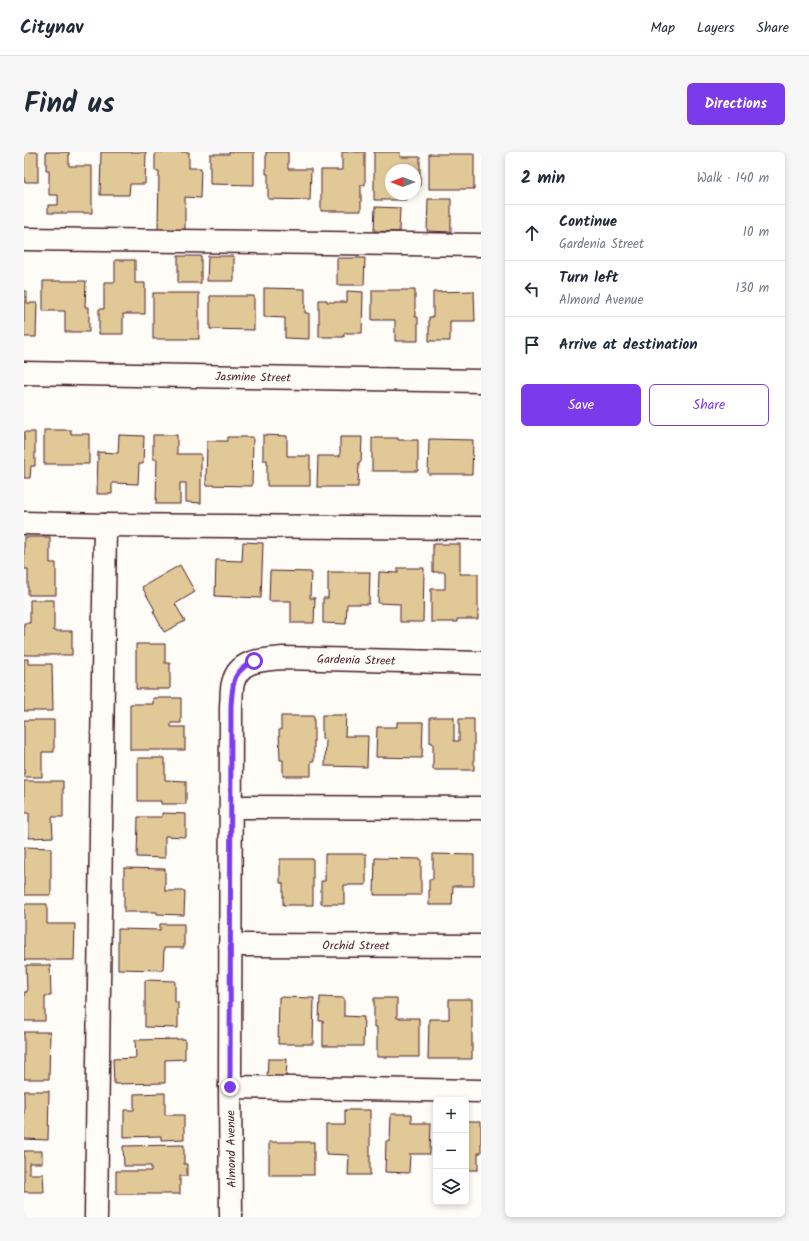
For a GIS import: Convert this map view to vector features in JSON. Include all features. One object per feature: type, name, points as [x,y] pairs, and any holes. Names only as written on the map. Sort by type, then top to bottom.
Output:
[{"type":"street","points":[[24,239],[481,245]]},
{"type":"street","name":"Jasmine Street","points":[[24,373],[481,381]]},
{"type":"street","points":[[24,523],[481,528]]},
{"type":"street","points":[[96,1217],[105,525]]},
{"type":"street","name":"Gardenia Street","points":[[237,674],[245,666],[254,661],[283,658],[481,663]]},
{"type":"street","name":"Almond Avenue","points":[[231,1217],[231,705],[233,682],[237,674]]},
{"type":"street","points":[[232,807],[481,808]]},
{"type":"street","name":"Orchid Street","points":[[230,945],[481,946]]},
{"type":"street","points":[[230,1087],[481,1091]]},
{"type":"building","points":[[24,152],[38,152],[38,182],[24,182]]},
{"type":"building","points":[[46,152],[69,152],[69,166],[92,166],[92,213],[48,213],[48,205],[58,205],[58,195],[49,195],[49,170],[46,170]]},
{"type":"building","points":[[101,152],[146,152],[145,184],[130,184],[129,195],[100,195]]},
{"type":"building","points":[[155,152],[189,152],[189,168],[201,168],[200,198],[185,197],[185,230],[158,230],[159,171],[155,171]]},
{"type":"building","points":[[229,152],[254,152],[254,185],[210,184],[210,154],[229,154]]},
{"type":"building","points":[[266,152],[288,152],[288,169],[311,169],[310,200],[268,199]]},
{"type":"building","points":[[342,152],[365,152],[365,185],[361,185],[361,211],[321,211],[321,170],[342,170]]},
{"type":"building","points":[[374,152],[400,152],[400,157],[420,157],[420,164],[385,164],[385,200],[374,200]]},
{"type":"building","points":[[429,154],[474,154],[474,189],[429,189]]},
{"type":"building","points":[[428,199],[451,199],[451,232],[427,231]]},
{"type":"building","points":[[375,207],[400,208],[399,232],[374,231]]},
{"type":"building","points":[[178,256],[201,256],[201,283],[178,283]]},
{"type":"building","points":[[208,256],[234,256],[234,281],[207,281]]},
{"type":"building","points":[[337,258],[365,258],[364,285],[337,285]]},
{"type":"building","points":[[115,260],[135,260],[135,283],[145,283],[145,314],[123,314],[123,334],[99,334],[99,309],[104,309],[104,282],[115,282]]},
{"type":"building","points":[[43,281],[86,281],[85,307],[89,307],[89,332],[65,332],[65,311],[43,311]]},
{"type":"building","points":[[264,288],[305,289],[305,313],[309,313],[309,339],[285,338],[285,318],[264,317]]},
{"type":"building","points":[[372,290],[415,290],[415,317],[418,317],[418,341],[395,341],[395,320],[372,320]]},
{"type":"building","points":[[24,291],[27,291],[27,303],[37,303],[36,337],[24,337]]},
{"type":"building","points":[[347,291],[363,292],[362,333],[344,333],[344,337],[319,337],[319,300],[327,300],[327,302],[347,302]]},
{"type":"building","points":[[474,291],[475,321],[450,321],[450,341],[429,341],[429,317],[433,317],[433,292]]},
{"type":"building","points":[[153,293],[199,293],[199,339],[153,339]]},
{"type":"building","points":[[210,296],[254,296],[254,330],[210,329]]},
{"type":"building","points":[[44,430],[71,430],[71,434],[89,434],[89,464],[44,464]]},
{"type":"building","points":[[24,432],[35,432],[35,466],[31,466],[30,478],[24,478]]},
{"type":"building","points":[[119,435],[144,436],[143,464],[139,464],[138,484],[112,483],[112,494],[97,494],[98,452],[118,453]]},
{"type":"building","points":[[153,435],[177,435],[177,454],[201,454],[201,503],[186,502],[186,483],[180,483],[180,504],[156,504],[157,459],[153,459]]},
{"type":"building","points":[[263,435],[287,436],[287,456],[310,456],[310,486],[267,486],[267,460],[263,460]]},
{"type":"building","points":[[227,437],[253,437],[252,486],[206,485],[207,441],[227,441]]},
{"type":"building","points":[[340,437],[362,437],[358,487],[317,487],[318,456],[340,456]]},
{"type":"building","points":[[372,438],[418,440],[418,471],[372,471]]},
{"type":"building","points":[[429,439],[473,440],[472,474],[428,474]]},
{"type":"building","points":[[24,537],[50,537],[50,563],[56,563],[56,595],[28,595],[28,569],[24,569]]},
{"type":"building","points":[[243,542],[263,543],[261,598],[215,596],[216,560],[242,561]]},
{"type":"building","points":[[433,544],[460,544],[460,574],[478,574],[478,619],[457,619],[457,622],[431,622],[431,589],[445,589],[445,572],[433,572]]},
{"type":"building","points":[[180,565],[195,592],[175,604],[185,621],[164,632],[153,611],[155,610],[142,587]]},
{"type":"building","points":[[398,568],[424,568],[423,622],[400,622],[400,604],[378,603],[379,572],[398,573]]},
{"type":"building","points":[[270,571],[311,572],[310,598],[315,598],[314,623],[291,623],[291,601],[269,601]]},
{"type":"building","points":[[328,572],[370,572],[369,604],[347,604],[346,624],[323,623],[323,598],[328,598]]},
{"type":"building","points":[[30,600],[54,600],[54,631],[72,631],[72,655],[24,655],[24,623],[30,623]]},
{"type":"building","points":[[136,644],[165,644],[165,663],[170,663],[170,689],[136,689]]},
{"type":"building","points":[[24,659],[28,659],[28,664],[52,664],[53,711],[24,711]]},
{"type":"building","points":[[153,698],[181,698],[181,723],[171,723],[171,727],[185,727],[185,750],[130,750],[130,704],[153,704]]},
{"type":"building","points":[[322,715],[346,715],[345,736],[368,736],[367,767],[325,766],[326,739],[322,739]]},
{"type":"building","points":[[281,716],[314,716],[314,761],[311,761],[311,776],[283,776],[283,760],[280,760],[279,730],[281,730]]},
{"type":"building","points":[[430,717],[454,717],[454,741],[459,741],[459,719],[474,719],[474,770],[433,770],[433,743],[430,743]]},
{"type":"building","points":[[24,720],[54,720],[54,752],[42,752],[42,777],[24,777]]},
{"type":"building","points":[[397,722],[423,722],[422,758],[376,757],[377,727],[397,727]]},
{"type":"building","points":[[138,758],[165,758],[165,780],[186,781],[186,804],[161,804],[161,801],[138,801]]},
{"type":"building","points":[[24,781],[63,781],[63,817],[52,817],[53,837],[29,838],[29,813],[24,813]]},
{"type":"building","points":[[162,813],[186,814],[186,837],[165,836],[165,858],[137,857],[138,817],[162,817]]},
{"type":"building","points":[[24,847],[51,848],[51,895],[24,895]]},
{"type":"building","points":[[325,854],[366,854],[366,885],[344,885],[344,904],[321,904],[321,881],[325,881]]},
{"type":"building","points":[[433,854],[474,855],[474,886],[453,886],[452,905],[429,905],[429,879],[433,879]]},
{"type":"building","points":[[375,858],[421,859],[421,895],[374,895]]},
{"type":"building","points":[[280,859],[313,859],[313,905],[283,905],[283,883],[280,883]]},
{"type":"building","points":[[124,868],[165,869],[165,891],[185,891],[184,915],[157,914],[157,912],[124,912]]},
{"type":"building","points":[[24,904],[47,904],[47,924],[75,924],[74,960],[24,960]]},
{"type":"building","points":[[160,924],[184,924],[184,948],[164,948],[163,970],[118,969],[118,929],[160,930]]},
{"type":"building","points":[[26,965],[50,965],[51,996],[45,996],[45,1021],[24,1021],[24,992],[27,992]]},
{"type":"building","points":[[145,980],[175,981],[175,1002],[178,1002],[178,1028],[145,1027]]},
{"type":"building","points":[[279,997],[314,998],[313,1044],[278,1044]]},
{"type":"building","points":[[320,997],[344,998],[344,1016],[364,1017],[363,1046],[323,1046],[323,1021],[319,1021]]},
{"type":"building","points":[[374,998],[397,998],[397,1018],[419,1018],[419,1057],[377,1057],[377,1027],[374,1027]]},
{"type":"building","points":[[449,999],[472,999],[472,1059],[428,1059],[429,1019],[449,1019]]},
{"type":"building","points":[[24,1032],[50,1032],[49,1079],[24,1079]]},
{"type":"building","points":[[185,1039],[185,1059],[165,1060],[165,1083],[114,1084],[113,1059],[136,1058],[135,1040]]},
{"type":"building","points":[[268,1059],[287,1059],[286,1080],[267,1079]]},
{"type":"building","points":[[24,1091],[49,1091],[48,1140],[24,1139]]},
{"type":"building","points":[[165,1093],[165,1115],[184,1115],[184,1139],[161,1140],[161,1136],[124,1137],[124,1110],[134,1110],[134,1094]]},
{"type":"building","points":[[345,1110],[370,1110],[370,1175],[348,1175],[349,1155],[326,1154],[326,1125],[345,1125]]},
{"type":"building","points":[[391,1114],[412,1114],[412,1123],[431,1123],[430,1154],[410,1154],[409,1173],[385,1172],[386,1141],[390,1141]]},
{"type":"building","points":[[469,1121],[481,1121],[481,1153],[478,1153],[478,1170],[469,1170]]},
{"type":"building","points":[[269,1142],[314,1142],[314,1175],[269,1175]]},
{"type":"building","points":[[184,1145],[184,1164],[187,1164],[187,1176],[180,1176],[180,1194],[116,1194],[116,1171],[151,1171],[151,1166],[124,1166],[123,1146]]},
{"type":"building","points":[[24,1151],[42,1151],[42,1163],[29,1163],[29,1174],[43,1174],[44,1192],[24,1192]]},
{"type":"route","points":[[230,1087],[232,807],[231,705],[233,682],[237,674],[245,666],[254,661]]}]
